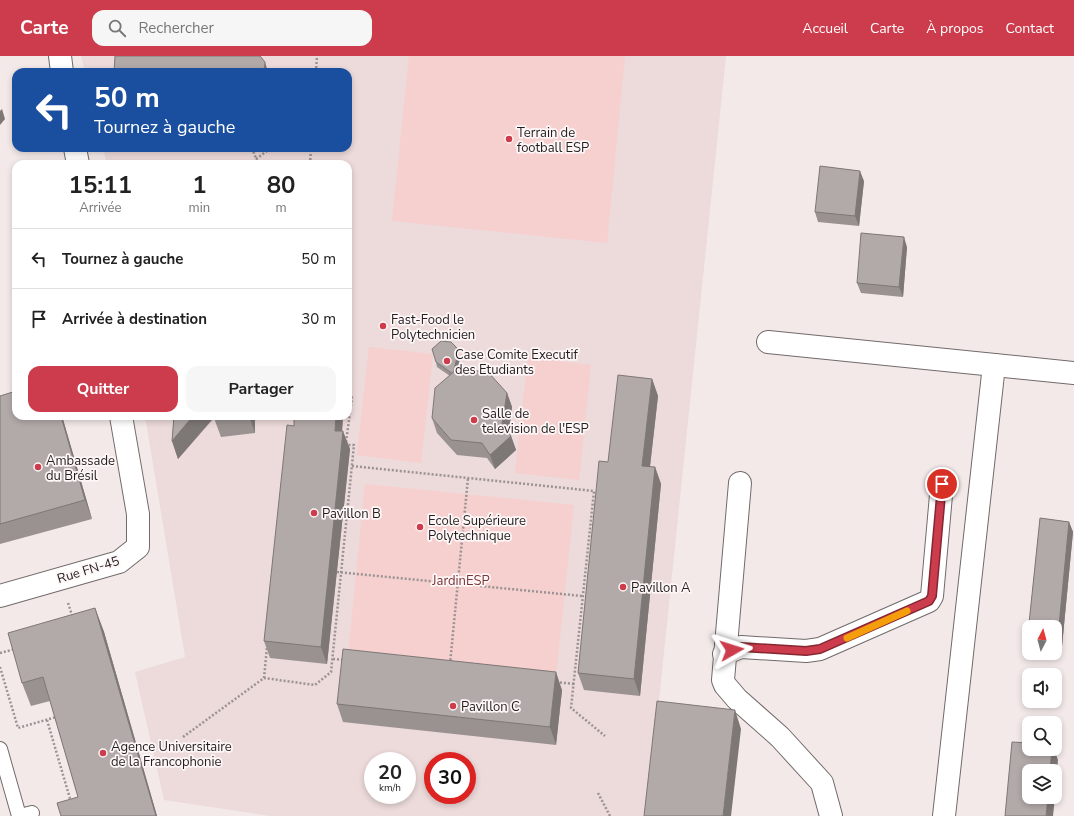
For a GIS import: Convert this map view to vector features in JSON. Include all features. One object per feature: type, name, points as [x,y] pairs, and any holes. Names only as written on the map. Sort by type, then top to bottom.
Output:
[{"type":"street","points":[[60,56],[62,68]]},
{"type":"street","points":[[768,342],[1074,373]]},
{"type":"street","points":[[944,816],[994,365]]},
{"type":"street","name":"Rue FN-45","points":[[0,596],[119,562],[138,547],[138,514],[122,420]]},
{"type":"street","points":[[740,483],[724,654],[723,680],[725,685],[737,699],[780,737],[822,783],[832,816]]},
{"type":"street","points":[[724,654],[741,647],[806,651],[820,649],[929,601],[932,596],[942,484]]},
{"type":"lane","points":[[0,749],[23,815]]},
{"type":"path","points":[[316,68],[318,56]]},
{"type":"path","points":[[253,152],[256,159],[266,152]]},
{"type":"path","points":[[346,445],[349,420]]},
{"type":"path","points":[[183,736],[264,678],[315,685],[331,672],[354,445],[339,444]]},
{"type":"path","points":[[352,466],[594,490],[571,708],[605,736]]},
{"type":"path","points":[[450,671],[468,478]]},
{"type":"path","points":[[337,572],[582,596]]},
{"type":"path","points":[[59,578],[75,624]]},
{"type":"path","points":[[264,678],[267,646]]},
{"type":"path","points":[[0,653],[21,647]]},
{"type":"path","points":[[333,659],[348,661]]},
{"type":"path","points":[[0,667],[18,728],[61,716]]},
{"type":"path","points":[[550,681],[574,684]]},
{"type":"path","points":[[46,720],[72,808]]},
{"type":"path","points":[[598,793],[610,816]]},
{"type":"shaded area","name":"Ecole Supérieure Polytechnique","points":[[81,56],[726,56],[647,816],[271,816],[164,800],[135,672],[185,657],[146,420],[352,420],[352,160],[106,160],[104,152],[352,152],[352,68],[84,68]]},
{"type":"green space","name":"Terrain de football ESP","points":[[409,56],[625,56],[607,243],[392,221]]},
{"type":"green space","points":[[369,347],[433,354],[421,463],[357,455]]},
{"type":"green space","points":[[528,357],[591,365],[579,480],[515,473]]},
{"type":"green space","name":"JardinESP","points":[[365,484],[574,505],[556,676],[348,655]]},
{"type":"building","points":[[115,56],[260,56],[265,62],[264,68],[114,68]]},
{"type":"building","points":[[820,166],[860,171],[855,216],[815,212]]},
{"type":"building","points":[[861,233],[904,237],[899,287],[857,283]]},
{"type":"building","name":"Case Comite Executif des Etudiants","points":[[441,341],[451,342],[456,347],[458,353],[453,374],[436,362],[432,349]]},
{"type":"building","name":"Salle de television de l'ESP","points":[[457,369],[488,372],[507,393],[502,424],[511,436],[490,455],[482,443],[451,440],[432,418],[435,388]]},
{"type":"building","name":"Pavillon A","points":[[618,375],[652,379],[642,466],[655,467],[634,679],[578,673],[599,461],[608,462]]},
{"type":"building","name":"Ambassade du Brésil","points":[[12,392],[12,420],[62,420],[85,500],[0,524],[0,396]]},
{"type":"building","points":[[174,420],[190,420],[172,441]]},
{"type":"building","name":"Pavillon B","points":[[294,420],[336,420],[335,431],[343,431],[321,647],[264,641],[287,425],[294,426]]},
{"type":"building","points":[[1040,518],[1069,522],[1060,620],[1029,620]]},
{"type":"building","name":"Agence Universitaire de la Francophonie","points":[[95,608],[156,816],[61,816],[57,803],[78,797],[43,677],[22,683],[8,633]]},
{"type":"building","name":"Pavillon C","points":[[343,649],[556,672],[550,727],[337,704]]},
{"type":"building","points":[[657,701],[735,710],[723,816],[644,816]]},
{"type":"building","points":[[1012,742],[1022,743],[1022,756],[1051,756],[1051,764],[1022,764],[1022,804],[1047,804],[1046,816],[1005,816]]},
{"type":"slow traffic","points":[[847,638],[907,611]]},
{"type":"place","name":"Terrain de football ESP","points":[[509,139]]},
{"type":"place","name":"Fast-Food le Polytechnicien","points":[[383,326]]},
{"type":"place","name":"Case Comite Executif des Etudiants","points":[[447,361]]},
{"type":"place","name":"Salle de television de l'ESP","points":[[474,420]]},
{"type":"place","name":"Ambassade du Brésil","points":[[38,467]]},
{"type":"place","name":"Pavillon B","points":[[314,513]]},
{"type":"place","name":"Ecole Supérieure Polytechnique","points":[[420,527]]},
{"type":"place","name":"Pavillon A","points":[[623,587]]},
{"type":"place","name":"Pavillon C","points":[[453,706]]},
{"type":"place","name":"Agence Universitaire de la Francophonie","points":[[103,753]]},
{"type":"route","points":[[732,650],[741,647],[813,651],[834,644],[929,601],[932,596],[942,484]]}]
